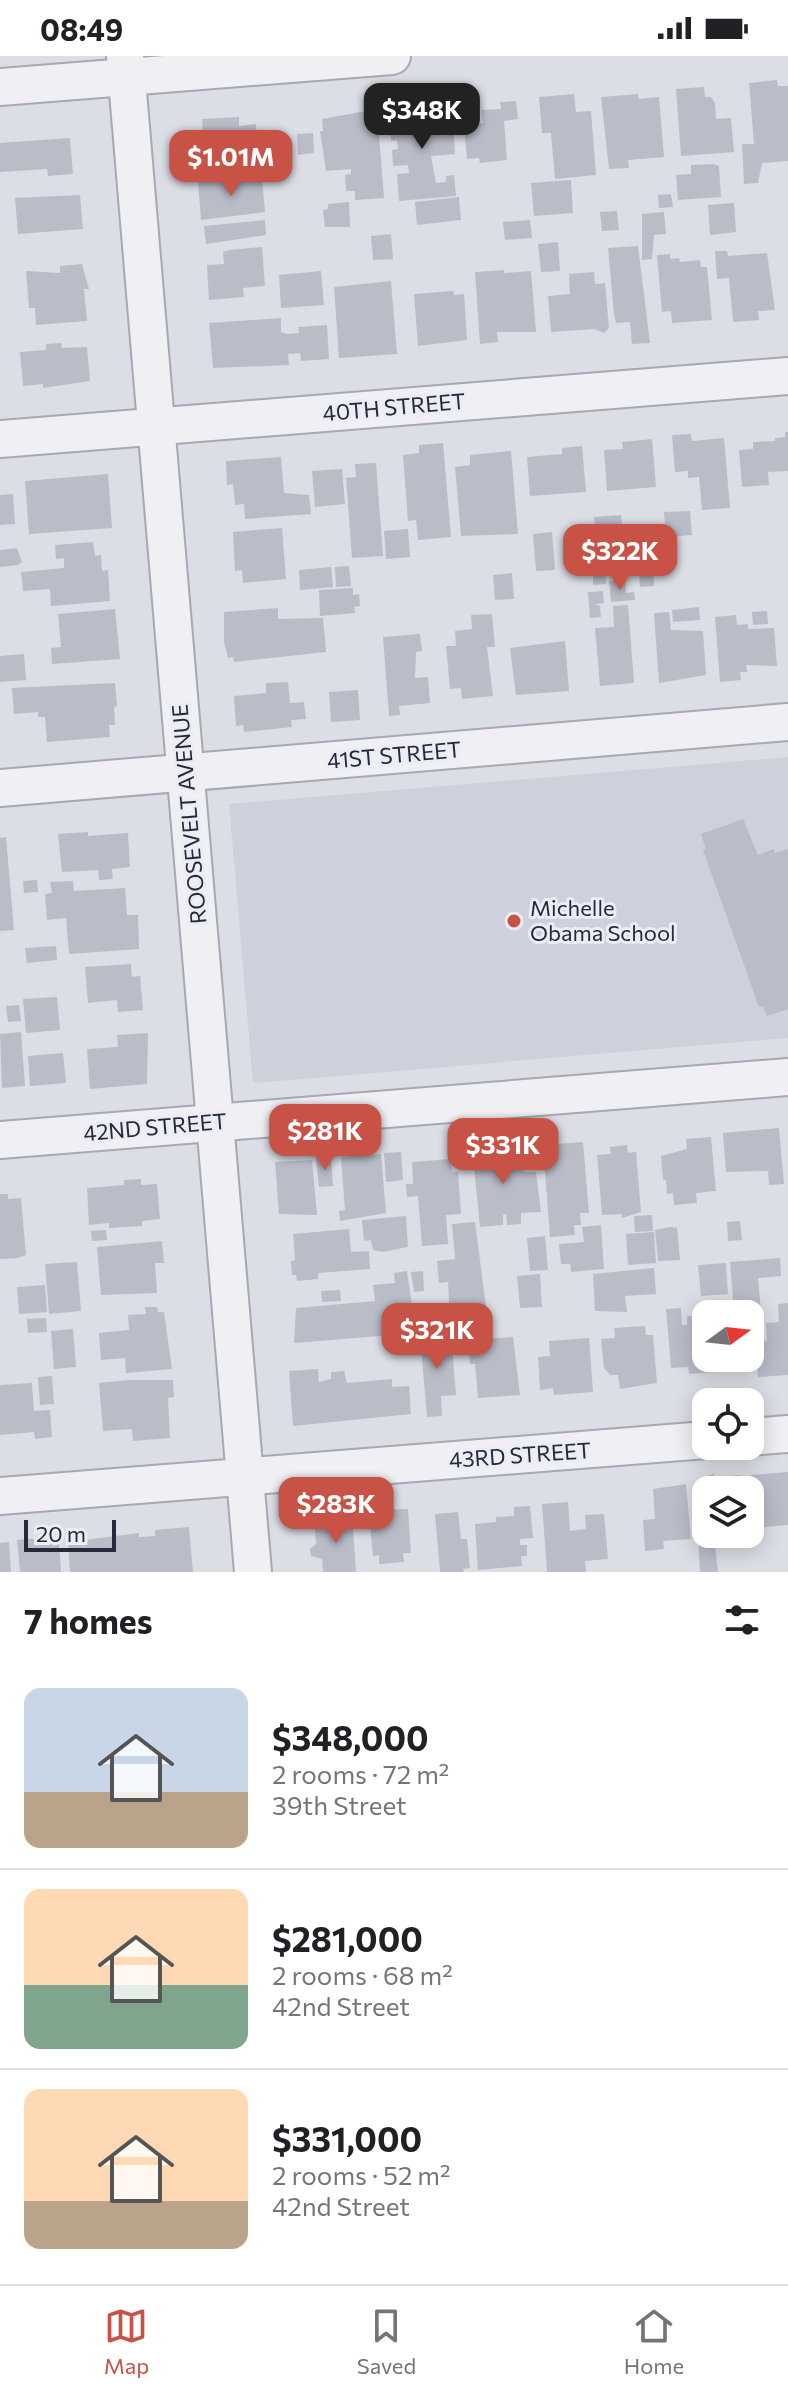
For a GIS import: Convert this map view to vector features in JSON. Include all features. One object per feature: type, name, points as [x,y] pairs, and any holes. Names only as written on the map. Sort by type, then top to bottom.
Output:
[{"type":"street","points":[[0,87],[126,66],[392,56]]},
{"type":"street","name":"ROOSEVELT AVENUE","points":[[126,66],[253,1572]]},
{"type":"street","name":"40TH STREET","points":[[0,439],[788,376]]},
{"type":"street","name":"41ST STREET","points":[[0,788],[788,722]]},
{"type":"street","name":"42ND STREET","points":[[0,1140],[788,1077]]},
{"type":"street","points":[[764,1436],[788,1434]]},
{"type":"street","name":"43RD STREET","points":[[0,1496],[692,1441]]},
{"type":"shaded area","name":"Michelle Obama School","points":[[788,757],[788,1038],[253,1083],[229,804]]},
{"type":"building","points":[[777,80],[778,86],[788,86],[788,161],[762,163],[758,183],[744,184],[742,144],[754,144],[749,83]]},
{"type":"building","points":[[704,87],[705,97],[711,97],[715,103],[716,119],[731,118],[734,152],[681,156],[676,89]]},
{"type":"building","points":[[574,94],[576,112],[591,111],[596,175],[555,179],[551,133],[542,133],[539,97]]},
{"type":"building","points":[[638,94],[639,99],[659,97],[664,157],[628,160],[629,168],[609,169],[601,97]]},
{"type":"building","points":[[516,101],[518,119],[504,121],[507,160],[480,163],[479,158],[467,159],[464,125],[483,123],[481,110],[501,109],[500,102]]},
{"type":"building","points":[[432,106],[432,111],[452,109],[455,154],[431,156],[436,183],[446,182],[446,176],[454,175],[456,196],[399,201],[397,174],[409,173],[408,165],[393,166],[392,150],[398,149],[397,140],[391,141],[389,110]]},
{"type":"building","points":[[377,109],[384,198],[355,200],[355,191],[346,191],[345,175],[351,174],[351,169],[326,171],[320,131],[323,131],[322,119]]},
{"type":"building","points":[[239,117],[239,126],[256,124],[258,158],[241,160],[242,174],[219,175],[218,162],[193,164],[193,133],[203,133],[202,119]]},
{"type":"building","points":[[313,133],[314,153],[298,155],[297,134]]},
{"type":"building","points":[[70,138],[73,174],[48,176],[47,169],[0,172],[0,143]]},
{"type":"building","points":[[691,165],[719,166],[721,197],[678,200],[676,175],[691,174]]},
{"type":"building","points":[[262,177],[265,212],[201,220],[198,182]]},
{"type":"building","points":[[571,180],[573,213],[534,216],[531,183]]},
{"type":"building","points":[[671,194],[673,207],[659,208],[658,195]]},
{"type":"building","points":[[80,195],[83,229],[18,234],[15,198]]},
{"type":"building","points":[[459,197],[461,220],[417,225],[415,202]]},
{"type":"building","points":[[349,202],[350,227],[325,227],[323,210],[328,209],[328,204]]},
{"type":"building","points":[[734,203],[736,232],[710,235],[708,205]]},
{"type":"building","points":[[617,211],[619,230],[602,231],[600,212]]},
{"type":"building","points":[[664,212],[666,234],[654,235],[652,259],[642,260],[642,214]]},
{"type":"building","points":[[265,220],[266,235],[206,244],[204,226]]},
{"type":"building","points":[[530,220],[532,238],[505,240],[503,222]]},
{"type":"building","points":[[391,234],[393,259],[373,260],[371,236]]},
{"type":"building","points":[[558,242],[560,271],[541,272],[538,244]]},
{"type":"building","points":[[638,246],[650,343],[632,344],[630,322],[616,323],[608,248]]},
{"type":"building","points":[[262,247],[265,286],[243,288],[244,297],[209,300],[207,265],[224,264],[223,252],[229,250]]},
{"type":"building","points":[[715,251],[727,251],[728,256],[767,253],[775,310],[758,311],[759,320],[733,322],[729,278],[717,279]]},
{"type":"building","points":[[670,254],[670,259],[679,258],[680,262],[700,260],[701,267],[707,267],[712,320],[672,323],[671,311],[662,312],[657,255]]},
{"type":"building","points":[[82,264],[89,289],[84,289],[87,321],[36,325],[35,308],[29,308],[26,271],[60,273],[60,266]]},
{"type":"building","points":[[504,270],[504,273],[531,271],[536,332],[497,332],[498,342],[480,344],[475,272]]},
{"type":"building","points":[[321,271],[324,305],[281,308],[279,275]]},
{"type":"building","points":[[594,272],[595,284],[605,283],[609,328],[604,333],[594,329],[551,332],[548,296],[570,294],[569,274]]},
{"type":"building","points":[[391,281],[397,354],[339,358],[334,287]]},
{"type":"building","points":[[453,291],[454,295],[464,294],[467,340],[418,346],[414,294]]},
{"type":"building","points":[[281,318],[281,332],[287,334],[299,333],[298,327],[327,325],[329,359],[301,361],[300,353],[288,354],[289,365],[213,368],[209,323]]},
{"type":"building","points":[[61,343],[62,348],[87,347],[90,381],[43,388],[43,384],[23,386],[20,352],[46,350],[46,344]]},
{"type":"building","points":[[785,432],[788,432],[788,471],[768,472],[769,485],[742,487],[739,450],[753,449],[753,442],[775,441],[775,438],[785,437]]},
{"type":"building","points":[[691,434],[692,441],[724,438],[730,508],[702,510],[699,477],[688,478],[688,471],[675,472],[672,435]]},
{"type":"building","points":[[652,439],[656,487],[607,491],[604,450],[623,449],[622,442]]},
{"type":"building","points":[[443,443],[451,537],[418,540],[416,520],[408,521],[403,455],[419,453],[419,445]]},
{"type":"building","points":[[582,446],[586,492],[530,496],[527,457],[562,454],[562,448]]},
{"type":"building","points":[[511,451],[518,534],[461,536],[455,467],[470,465],[470,455]]},
{"type":"building","points":[[281,457],[284,493],[309,495],[311,514],[245,519],[244,504],[235,505],[233,484],[227,485],[226,461]]},
{"type":"building","points":[[376,463],[383,556],[352,558],[346,478],[356,477],[355,464]]},
{"type":"building","points":[[342,469],[345,504],[315,507],[312,471]]},
{"type":"building","points":[[108,474],[112,528],[29,534],[25,481]]},
{"type":"building","points":[[13,494],[15,524],[0,525],[0,495]]},
{"type":"building","points":[[690,511],[692,535],[666,537],[664,512]]},
{"type":"building","points":[[621,515],[624,544],[615,545],[615,551],[604,552],[604,546],[597,546],[594,517]]},
{"type":"building","points":[[282,528],[286,579],[243,583],[242,570],[235,571],[233,532]]},
{"type":"building","points":[[408,529],[410,557],[386,559],[384,531]]},
{"type":"building","points":[[552,532],[555,570],[536,571],[533,534]]},
{"type":"building","points":[[93,542],[95,556],[101,555],[102,571],[108,570],[110,601],[51,606],[50,589],[23,591],[21,572],[64,568],[64,558],[56,559],[55,545]]},
{"type":"building","points":[[17,548],[22,562],[0,567],[0,550]]},
{"type":"building","points":[[349,566],[351,586],[336,587],[335,567]]},
{"type":"building","points":[[331,567],[333,587],[300,590],[299,570]]},
{"type":"building","points":[[605,569],[606,584],[593,585],[593,570]]},
{"type":"building","points":[[653,569],[654,586],[640,587],[639,570]]},
{"type":"building","points":[[512,573],[514,599],[495,600],[493,575]]},
{"type":"building","points":[[625,580],[626,593],[634,592],[635,600],[611,602],[609,581]]},
{"type":"building","points":[[353,588],[353,595],[359,594],[360,606],[354,607],[355,613],[320,616],[319,590]]},
{"type":"building","points":[[603,591],[604,603],[595,604],[600,606],[601,617],[590,618],[588,592]]},
{"type":"building","points":[[628,605],[634,683],[600,686],[595,628],[614,627],[613,606]]},
{"type":"building","points":[[699,607],[700,620],[673,622],[672,610]]},
{"type":"building","points":[[278,608],[278,619],[323,618],[326,652],[234,662],[233,657],[228,658],[224,642],[224,612]]},
{"type":"building","points":[[115,609],[120,659],[52,664],[51,648],[61,647],[58,614]]},
{"type":"building","points":[[767,611],[768,624],[753,625],[752,612]]},
{"type":"building","points":[[669,612],[671,630],[703,631],[706,675],[659,683],[654,613]]},
{"type":"building","points":[[492,614],[495,647],[487,647],[493,696],[462,699],[461,688],[450,689],[446,646],[456,646],[455,631],[472,629],[471,615]]},
{"type":"building","points":[[736,615],[737,625],[748,624],[748,629],[774,628],[777,666],[746,665],[747,672],[740,672],[741,680],[720,682],[715,617]]},
{"type":"building","points":[[420,634],[422,651],[416,652],[415,678],[428,677],[430,703],[399,706],[400,715],[389,716],[383,637]]},
{"type":"building","points":[[565,641],[569,691],[516,695],[510,648]]},
{"type":"building","points":[[24,654],[26,680],[0,682],[0,656]]},
{"type":"building","points":[[288,682],[290,703],[304,702],[306,719],[291,720],[292,727],[244,732],[243,725],[236,726],[234,696],[266,693],[266,683]]},
{"type":"building","points":[[115,683],[117,706],[114,707],[115,725],[109,725],[110,737],[47,742],[45,717],[38,717],[38,712],[14,714],[12,688]]},
{"type":"building","points":[[358,690],[360,720],[331,722],[329,692]]},
{"type":"building","points":[[743,819],[758,855],[774,849],[775,853],[788,849],[788,1009],[767,1016],[763,1006],[759,1007],[703,850],[706,849],[701,834]]},
{"type":"building","points":[[88,832],[88,836],[128,833],[130,867],[112,869],[113,879],[99,880],[98,870],[62,872],[58,834]]},
{"type":"building","points":[[6,837],[14,930],[0,931],[0,838]]},
{"type":"building","points":[[37,880],[38,892],[24,893],[23,881]]},
{"type":"building","points":[[73,881],[74,891],[125,888],[127,915],[138,915],[139,949],[69,954],[66,918],[47,920],[45,894],[52,893],[50,882]]},
{"type":"building","points":[[56,946],[57,960],[27,963],[25,948]]},
{"type":"building","points":[[131,964],[132,977],[140,976],[143,1010],[118,1012],[117,1000],[88,1003],[85,967]]},
{"type":"building","points":[[57,997],[60,1030],[26,1033],[23,999]]},
{"type":"building","points":[[19,1005],[21,1021],[8,1022],[6,1006]]},
{"type":"building","points":[[21,1032],[25,1086],[2,1088],[0,1034]]},
{"type":"building","points":[[148,1033],[147,1084],[90,1089],[87,1049],[118,1047],[117,1035]]},
{"type":"building","points":[[63,1053],[66,1083],[30,1086],[28,1056]]},
{"type":"building","points":[[779,1128],[784,1184],[769,1185],[768,1171],[726,1172],[723,1133]]},
{"type":"building","points":[[489,1136],[491,1157],[523,1154],[524,1172],[536,1172],[541,1212],[521,1213],[521,1224],[507,1225],[506,1214],[503,1215],[503,1225],[480,1227],[471,1137]]},
{"type":"building","points":[[711,1137],[716,1191],[696,1193],[697,1203],[674,1205],[673,1193],[667,1194],[666,1180],[663,1180],[661,1156],[687,1149],[686,1139]]},
{"type":"building","points":[[583,1142],[589,1213],[580,1213],[581,1225],[574,1225],[575,1235],[550,1237],[543,1145]]},
{"type":"building","points":[[627,1145],[628,1153],[636,1152],[641,1212],[622,1218],[622,1214],[602,1215],[597,1155],[611,1154],[610,1147]]},
{"type":"building","points":[[365,1148],[366,1155],[381,1154],[386,1213],[340,1221],[339,1211],[345,1210],[341,1157],[351,1156],[350,1149]]},
{"type":"building","points":[[401,1152],[403,1180],[386,1182],[384,1153]]},
{"type":"building","points":[[331,1157],[333,1186],[319,1187],[316,1158]]},
{"type":"building","points":[[451,1159],[452,1172],[458,1172],[461,1214],[446,1215],[448,1244],[422,1246],[418,1196],[407,1197],[406,1184],[413,1184],[412,1162]]},
{"type":"building","points":[[312,1160],[317,1215],[279,1214],[275,1162]]},
{"type":"building","points":[[141,1179],[141,1185],[157,1184],[160,1219],[142,1221],[142,1226],[109,1228],[109,1223],[89,1225],[87,1188],[124,1185],[124,1180]]},
{"type":"building","points":[[0,1194],[8,1194],[8,1199],[21,1198],[26,1255],[18,1258],[0,1259]]},
{"type":"building","points":[[652,1215],[653,1231],[635,1232],[634,1216]]},
{"type":"building","points":[[406,1216],[408,1247],[382,1252],[373,1250],[371,1240],[364,1241],[362,1220]]},
{"type":"building","points":[[740,1221],[742,1240],[728,1241],[727,1222]]},
{"type":"building","points":[[475,1222],[488,1322],[474,1324],[474,1314],[450,1316],[448,1282],[439,1283],[437,1261],[455,1259],[452,1224]]},
{"type":"building","points":[[601,1225],[604,1269],[571,1272],[570,1264],[561,1264],[559,1244],[584,1242],[582,1227]]},
{"type":"building","points":[[677,1228],[680,1260],[658,1261],[655,1230]]},
{"type":"building","points":[[349,1229],[351,1252],[369,1251],[370,1269],[318,1273],[318,1279],[297,1281],[296,1275],[292,1275],[291,1261],[295,1260],[293,1234]]},
{"type":"building","points":[[106,1230],[107,1240],[92,1241],[91,1231]]},
{"type":"building","points":[[654,1232],[656,1263],[628,1265],[626,1234]]},
{"type":"building","points":[[545,1236],[548,1270],[530,1271],[527,1238]]},
{"type":"building","points":[[162,1241],[164,1263],[155,1263],[157,1293],[101,1295],[97,1247]]},
{"type":"building","points":[[780,1258],[781,1276],[758,1278],[760,1300],[733,1300],[730,1262]]},
{"type":"building","points":[[77,1262],[81,1311],[49,1314],[45,1264]]},
{"type":"building","points":[[726,1263],[728,1294],[701,1296],[698,1265]]},
{"type":"building","points":[[654,1268],[656,1294],[625,1296],[627,1312],[595,1311],[593,1274]]},
{"type":"building","points":[[407,1271],[412,1306],[389,1308],[391,1335],[294,1343],[296,1308],[375,1301],[373,1285],[395,1283],[394,1273]]},
{"type":"building","points":[[423,1271],[424,1291],[414,1292],[411,1272]]},
{"type":"building","points":[[540,1274],[542,1307],[520,1308],[517,1276]]},
{"type":"building","points":[[45,1285],[47,1312],[19,1314],[17,1287]]},
{"type":"building","points":[[340,1290],[341,1301],[322,1302],[321,1291]]},
{"type":"building","points":[[788,1303],[788,1375],[758,1377],[758,1372],[764,1372],[766,1323],[779,1322],[778,1304]]},
{"type":"building","points":[[145,1307],[157,1307],[158,1312],[164,1312],[172,1369],[126,1373],[125,1358],[101,1360],[99,1333],[129,1330],[128,1315],[146,1314]]},
{"type":"building","points":[[681,1308],[682,1325],[687,1325],[687,1316],[692,1316],[692,1372],[715,1372],[689,1374],[688,1367],[671,1368],[666,1309]]},
{"type":"building","points":[[46,1318],[47,1332],[28,1333],[27,1319]]},
{"type":"building","points":[[645,1326],[646,1335],[653,1335],[657,1383],[620,1389],[618,1375],[610,1375],[604,1368],[601,1339],[615,1338],[614,1328]]},
{"type":"building","points":[[73,1329],[76,1367],[54,1369],[51,1331]]},
{"type":"building","points":[[451,1334],[456,1395],[441,1396],[442,1416],[427,1417],[420,1336]]},
{"type":"building","points":[[513,1337],[520,1395],[478,1398],[475,1364],[470,1364],[468,1340]]},
{"type":"building","points":[[589,1338],[593,1392],[554,1395],[553,1388],[540,1390],[538,1357],[550,1356],[549,1341]]},
{"type":"building","points":[[318,1369],[319,1382],[331,1379],[331,1372],[344,1371],[347,1383],[392,1379],[392,1387],[409,1386],[411,1414],[293,1426],[289,1371]]},
{"type":"building","points":[[52,1376],[54,1404],[40,1405],[38,1377]]},
{"type":"building","points":[[173,1380],[174,1397],[168,1398],[170,1438],[133,1441],[132,1429],[103,1431],[99,1383]]},
{"type":"building","points":[[32,1383],[34,1411],[50,1410],[52,1437],[35,1439],[34,1432],[0,1435],[0,1385]]},
{"type":"building","points":[[788,1472],[788,1525],[764,1527],[764,1476],[751,1475]]},
{"type":"building","points":[[686,1484],[691,1539],[663,1541],[664,1549],[645,1551],[643,1520],[655,1519],[653,1489]]},
{"type":"building","points":[[568,1502],[570,1531],[586,1529],[585,1515],[604,1514],[608,1559],[585,1561],[586,1572],[547,1572],[542,1504]]},
{"type":"building","points":[[530,1506],[533,1538],[520,1539],[520,1545],[527,1545],[527,1556],[521,1556],[522,1566],[478,1570],[475,1524],[496,1522],[496,1517],[514,1516],[514,1507]]},
{"type":"building","points":[[408,1509],[411,1553],[403,1553],[404,1562],[379,1564],[379,1555],[373,1556],[370,1524],[385,1523],[384,1510]]},
{"type":"building","points":[[458,1512],[461,1539],[467,1539],[470,1568],[463,1569],[464,1572],[440,1572],[435,1514]]},
{"type":"building","points":[[352,1513],[356,1572],[323,1572],[322,1559],[311,1556],[310,1549],[316,1544],[315,1529],[329,1527],[328,1515]]},
{"type":"building","points":[[189,1527],[193,1572],[70,1572],[68,1542],[139,1533],[139,1537],[155,1536],[155,1530]]},
{"type":"building","points":[[39,1538],[39,1544],[59,1543],[61,1572],[20,1572],[17,1540]]},
{"type":"building","points":[[9,1542],[11,1572],[0,1572],[0,1543]]},
{"type":"building","points":[[699,1548],[715,1548],[718,1572],[700,1572]]},
{"type":"place","name":"Michelle Obama School","points":[[514,921]]}]
